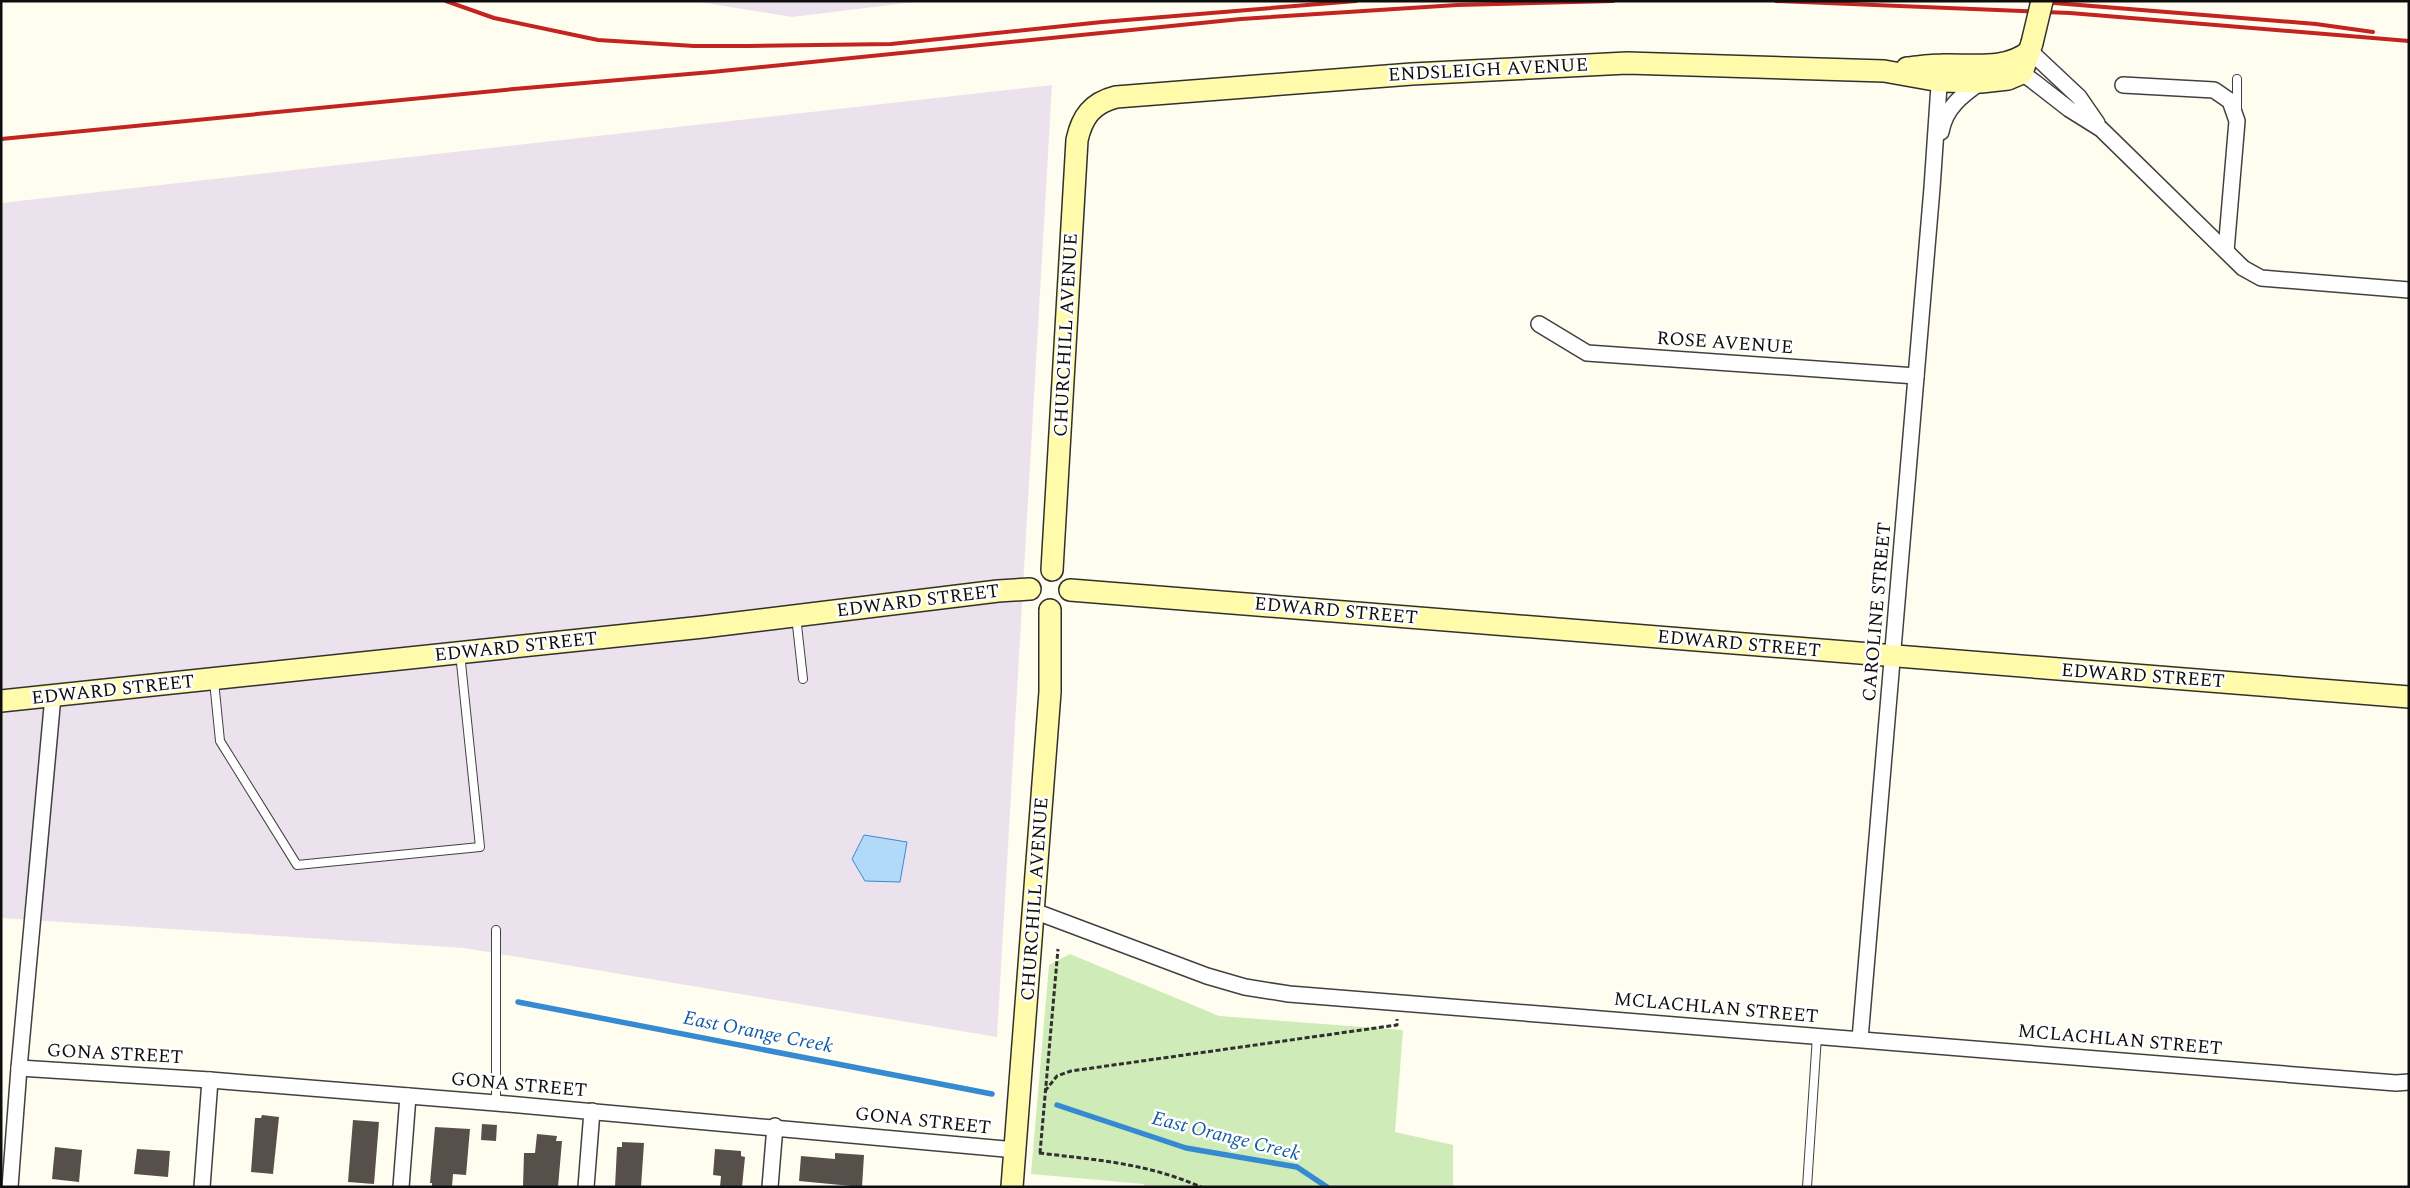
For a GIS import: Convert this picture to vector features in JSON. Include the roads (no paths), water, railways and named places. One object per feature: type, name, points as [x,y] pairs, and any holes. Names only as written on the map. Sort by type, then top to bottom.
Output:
[{"type":"street","points":[[2025,57],[2042,1]]},
{"type":"street","points":[[2025,57],[2079,97],[2101,129],[2243,268],[2262,278],[2409,290]]},
{"type":"street","points":[[2025,57],[2069,109],[2101,129]]},
{"type":"street","name":"ENDSLEIGH AVENUE","points":[[1940,73],[2025,57]]},
{"type":"street","name":"ENDSLEIGH AVENUE","points":[[1094,106],[1103,101],[1135,96],[1412,74],[1627,63],[1940,73],[1981,82],[2008,79],[2025,57]]},
{"type":"street","name":"CAROLINE STREET","points":[[1860,1039],[1894,657],[1940,73]]},
{"type":"street","name":"CAROLINE STREET","points":[[1932,188],[1942,128],[1949,109],[1960,97],[1981,82]]},
{"type":"street","points":[[2123,85],[2214,90],[2230,101],[2237,121],[2226,251]]},
{"type":"street","name":"CHURCHILL AVENUE","points":[[1052,570],[1077,140],[1080,126],[1094,106]]},
{"type":"street","name":"ROSE AVENUE","points":[[1539,324],[1587,353],[1916,376]]},
{"type":"street","points":[[1046,570],[1058,571],[1067,579],[1070,590],[1069,596],[1062,606],[1050,610],[1038,606],[1034,602],[1030,590],[1035,577],[1046,570]]},
{"type":"street","name":"EDWARD STREET","points":[[1,701],[796,616],[998,591],[1030,590]]},
{"type":"street","name":"EDWARD STREET","points":[[1070,590],[2409,697]]},
{"type":"street","name":"CHURCHILL AVENUE","points":[[1012,1187],[1050,692],[1050,610]]},
{"type":"street","points":[[10,1187],[53,696]]},
{"type":"street","name":"MCLACHLAN STREET","points":[[1034,911],[1170,964],[1245,988],[1289,994],[2396,1083],[2409,1082]]},
{"type":"street","name":"GONA STREET","points":[[19,1068],[210,1080],[496,1103],[775,1126],[1016,1150]]},
{"type":"street","points":[[202,1187],[210,1080]]},
{"type":"street","points":[[401,1187],[408,1096]]},
{"type":"street","points":[[586,1187],[592,1112]]},
{"type":"street","points":[[770,1187],[775,1126]]},
{"type":"lane","points":[[2237,79],[2237,121]]},
{"type":"lane","points":[[796,616],[803,678]]},
{"type":"lane","points":[[214,679],[220,741],[297,865],[480,848],[460,653]]},
{"type":"lane","points":[[496,930],[496,1103]]},
{"type":"lane","points":[[1807,1187],[1816,1036]]},
{"type":"water","points":[[864,835],[907,842],[900,882],[865,881],[852,859]]},
{"type":"waterway","name":"East Orange Creek","points":[[518,1002],[992,1094]]},
{"type":"waterway","name":"East Orange Creek","points":[[1057,1105],[1186,1148],[1297,1167],[1327,1187]]},
{"type":"railway","points":[[446,1],[494,18],[598,40],[694,46],[891,44],[1102,22],[1356,1]]},
{"type":"railway","points":[[1,139],[514,89],[712,72],[1241,19],[1457,5],[1613,1]]},
{"type":"railway","points":[[1776,1],[2070,13],[2409,41]]},
{"type":"railway","points":[[2030,1],[2316,24],[2373,32]]}]
